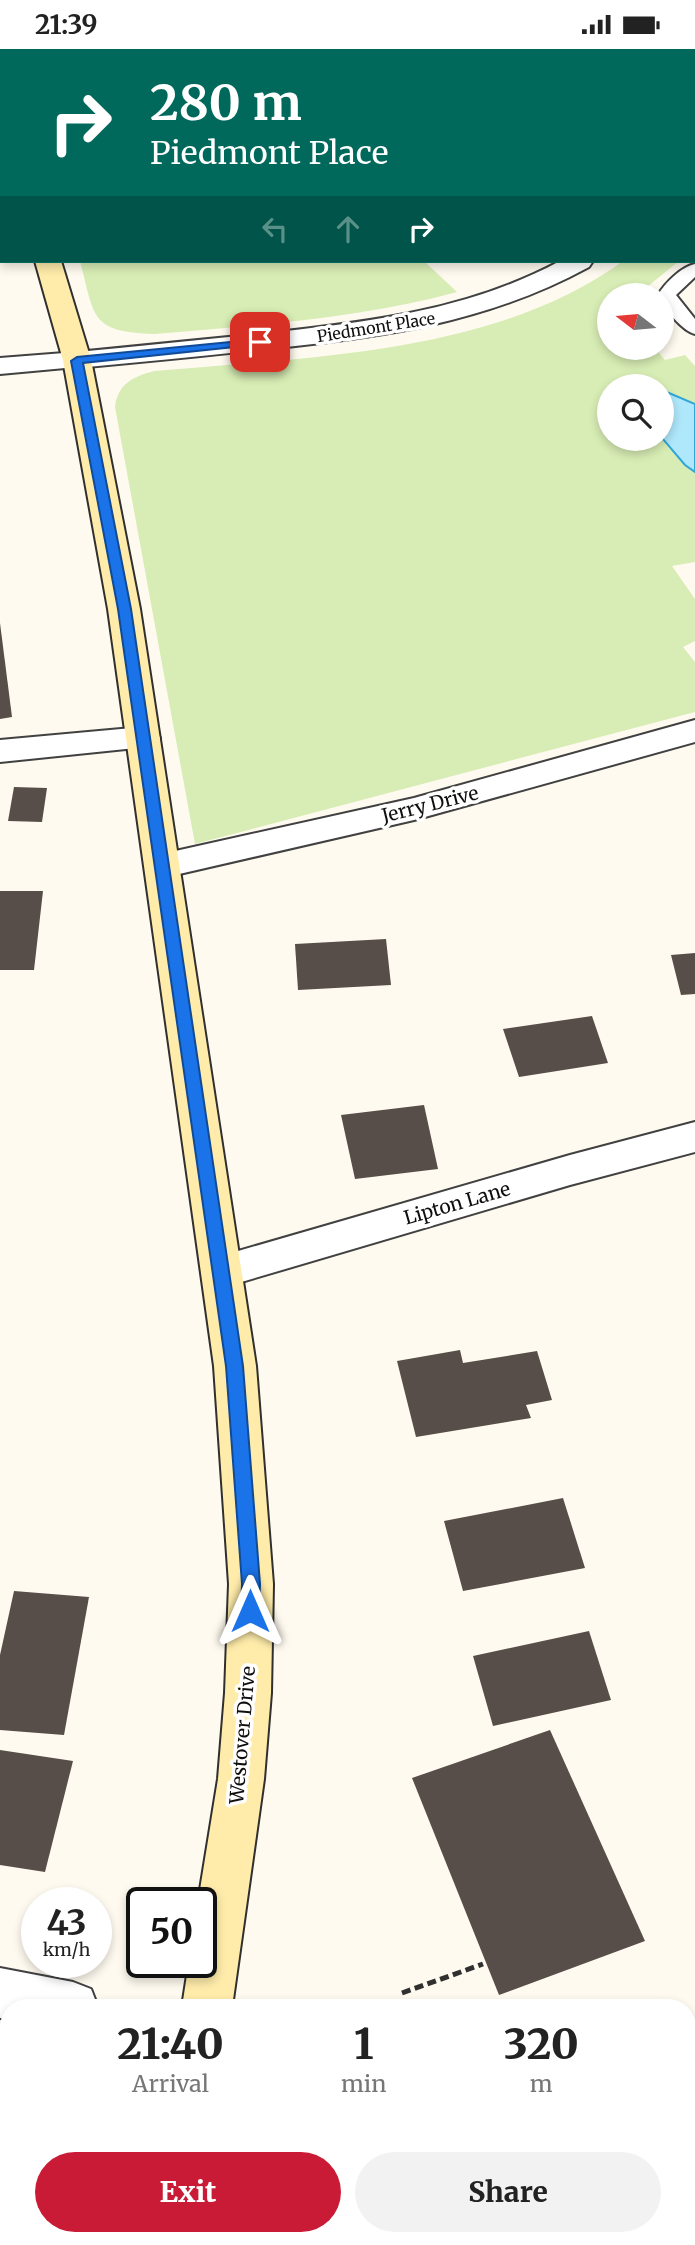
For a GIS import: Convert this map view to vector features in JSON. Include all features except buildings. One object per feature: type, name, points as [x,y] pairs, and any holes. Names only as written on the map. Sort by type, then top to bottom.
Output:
[{"type":"main road","name":"Westover Drive","points":[[49,263],[77,361],[108,517],[235,1366],[251,1584],[248,1693],[241,1779],[208,1999]]},
{"type":"street","name":"Piedmont Place","points":[[0,366],[77,361],[365,331],[422,322],[507,297],[554,277],[577,263]]},
{"type":"street","name":"Jerry Drive","points":[[162,866],[414,809],[695,731]]},
{"type":"street","points":[[0,751],[143,738]]},
{"type":"street","name":"Lipton Lane","points":[[221,1272],[570,1170],[695,1137]]},
{"type":"street","points":[[0,1993],[32,1999]]},
{"type":"lane","points":[[695,269],[670,289],[667,295],[670,302],[695,329]]},
{"type":"path","points":[[402,1993],[482,1964]]},
{"type":"green space","points":[[81,263],[426,263],[457,292],[345,315],[155,334],[133,333],[106,325],[98,318]]},
{"type":"green space","points":[[620,263],[677,263],[652,283],[597,283],[597,361],[674,361],[674,358],[685,355],[695,366],[695,562],[672,566],[695,599],[695,641],[683,647],[695,662],[695,712],[195,844],[115,407],[119,393],[133,379],[154,371],[336,355],[398,346],[517,316],[572,292]]},
{"type":"water","points":[[674,395],[695,404],[695,472],[673,451]]},
{"type":"route","points":[[250,1611],[251,1584],[235,1366],[124,609],[77,361],[260,342]]}]
